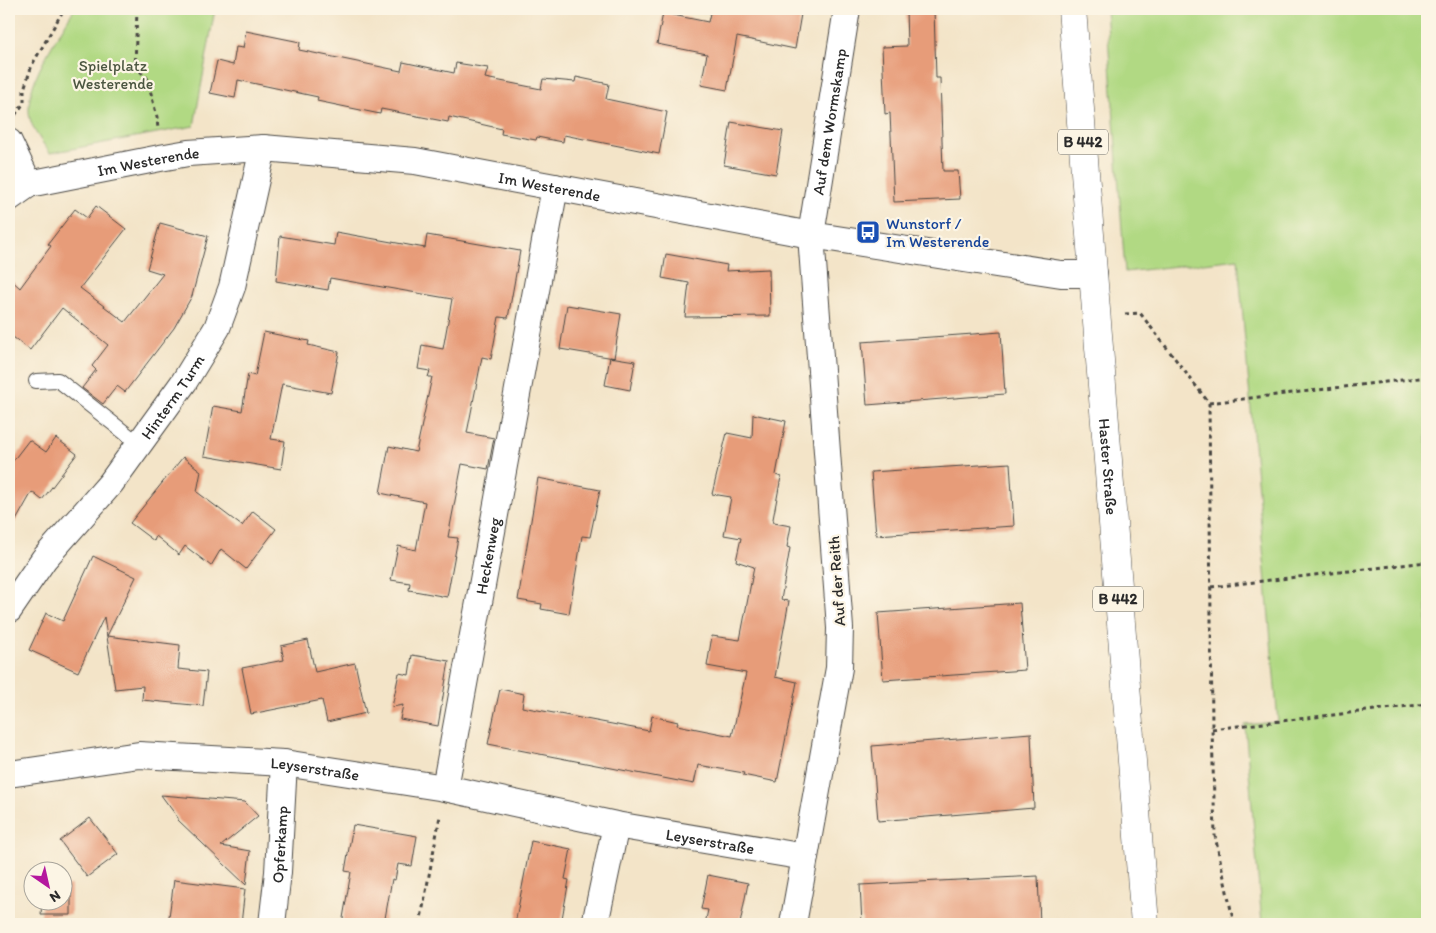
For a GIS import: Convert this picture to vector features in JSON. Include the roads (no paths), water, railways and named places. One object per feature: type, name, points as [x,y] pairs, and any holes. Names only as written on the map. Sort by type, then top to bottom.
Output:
[{"type":"main road","name":"Haster Straße","points":[[1072,9],[1145,924]]},
{"type":"street","name":"Auf dem Wormskamp","points":[[811,234],[847,9]]},
{"type":"street","points":[[9,142],[19,191]]},
{"type":"street","name":"Im Westerende","points":[[19,191],[188,153],[263,148],[415,161],[811,234],[1061,274],[1094,274]]},
{"type":"street","name":"Hinterm Turm","points":[[9,610],[44,559],[111,483],[184,382],[217,328],[232,287],[263,148]]},
{"type":"street","name":"Heckenweg","points":[[445,788],[555,187]]},
{"type":"street","name":"Auf der Reith","points":[[793,924],[840,668],[840,628],[811,234]]},
{"type":"street","name":"Leyserstraße","points":[[9,774],[139,755],[284,763],[445,788],[616,825],[805,857]]},
{"type":"street","name":"Opferkamp","points":[[272,924],[278,872],[284,763]]},
{"type":"street","points":[[595,924],[616,825]]},
{"type":"lane","points":[[36,382],[58,380],[138,444]]},
{"type":"place","name":"Wunstorf / Im Westerende","points":[[868,232]]},
{"type":"park label","name":"Spielplatz Westerende","points":[[113,74]]}]
